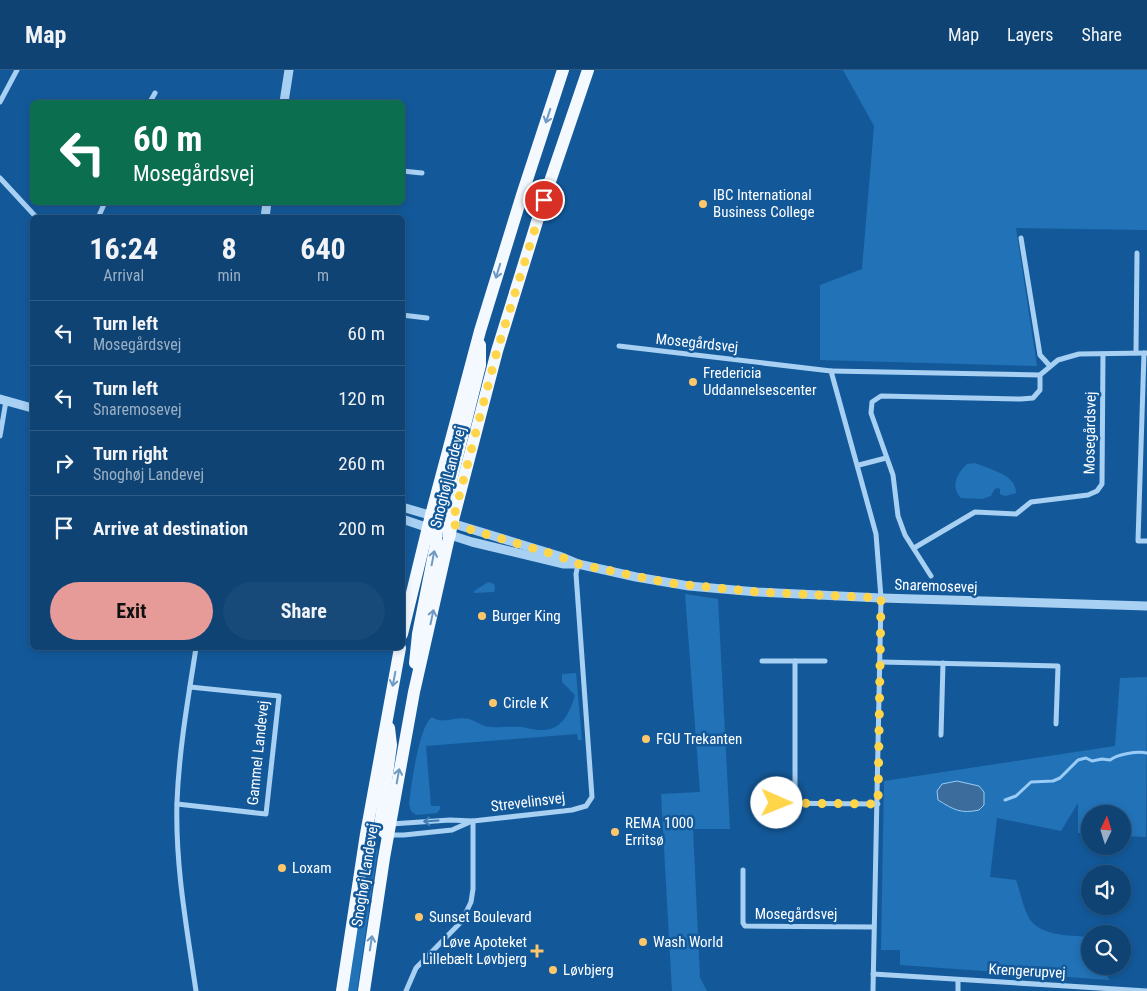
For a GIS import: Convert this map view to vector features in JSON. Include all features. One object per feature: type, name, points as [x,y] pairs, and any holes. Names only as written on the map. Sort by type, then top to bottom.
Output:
[{"type":"main road","name":"Snoghøj Landevej","points":[[364,991],[386,828],[414,692],[431,622],[442,527],[431,515],[480,330],[563,70]]},
{"type":"main road","name":"Snoghøj Landevej","points":[[405,626],[442,527],[544,200],[588,70]]},
{"type":"main road","points":[[442,527],[443,513],[480,365],[480,330]]},
{"type":"main road","name":"Snoghøj Landevej","points":[[342,991],[366,834],[400,650]]},
{"type":"main road","points":[[366,834],[386,828],[391,745],[388,710]]},
{"type":"street","points":[[0,102],[17,70]]},
{"type":"street","points":[[284,100],[289,70]]},
{"type":"street","points":[[151,100],[155,93]]},
{"type":"street","points":[[405,171],[422,173]]},
{"type":"street","points":[[0,178],[34,215]]},
{"type":"street","points":[[1021,238],[1040,355],[1050,366]]},
{"type":"street","points":[[1136,353],[1137,253]]},
{"type":"street","points":[[405,315],[428,318]]},
{"type":"street","name":"Mosegårdsvej","points":[[620,346],[831,371],[1040,375]]},
{"type":"street","points":[[931,576],[906,536],[898,516],[893,475],[871,413],[872,402],[881,396],[1033,398],[1040,390],[1040,375],[1058,360],[1079,354],[1146,353],[1138,542],[1147,542]]},
{"type":"street","name":"Mosegårdsvej","points":[[914,548],[975,512],[1016,514],[1031,502],[1088,495],[1096,491],[1102,484],[1103,354]]},
{"type":"street","points":[[831,371],[876,534],[881,598],[873,991]]},
{"type":"street","points":[[0,436],[3,400],[30,407]]},
{"type":"street","points":[[858,465],[886,458]]},
{"type":"street","points":[[1140,479],[1147,479]]},
{"type":"street","points":[[405,508],[431,515]]},
{"type":"street","name":"Snaremosevej","points":[[405,520],[442,527],[472,542],[564,564],[578,564],[689,586],[757,592],[881,598],[1147,606]]},
{"type":"street","name":"Strevelinsvej","points":[[386,828],[450,820],[473,821],[572,810],[586,806],[592,797],[576,582],[578,564]]},
{"type":"street","points":[[196,650],[179,767],[177,804],[179,866],[196,991]]},
{"type":"street","points":[[762,661],[825,661]]},
{"type":"street","points":[[795,803],[796,661]]},
{"type":"street","points":[[880,662],[1058,666],[1056,724]]},
{"type":"street","points":[[942,734],[943,663]]},
{"type":"street","name":"Gammel Landevej","points":[[177,804],[266,814],[279,696],[190,687]]},
{"type":"street","points":[[760,803],[878,804]]},
{"type":"street","name":"Strevelinsvej","points":[[386,828],[404,835],[452,830],[473,821]]},
{"type":"street","name":"Strevelinsvej","points":[[406,991],[416,968],[462,921],[471,902],[473,821]]},
{"type":"street","name":"Mosegårdsvej","points":[[743,870],[743,923],[746,926],[874,927]]},
{"type":"street","name":"Krengerupvej","points":[[873,974],[1147,991]]},
{"type":"street","points":[[958,980],[958,991]]},
{"type":"shaded area","points":[[843,70],[1147,70],[1147,230],[1016,228],[1037,366],[820,360],[820,285],[862,269],[874,126]]},
{"type":"shaded area","points":[[975,463],[1007,477],[1015,487],[1016,493],[1005,496],[1000,494],[1000,489],[997,488],[991,496],[982,499],[961,498],[956,489],[956,480],[967,464]]},
{"type":"shaded area","points":[[488,582],[494,584],[494,592],[474,593],[474,591]]},
{"type":"shaded area","points":[[685,594],[718,599],[730,829],[693,829],[700,978],[707,991],[672,991],[661,794],[700,792]]},
{"type":"shaded area","points":[[576,673],[582,740],[578,740],[577,734],[426,746],[431,806],[440,806],[440,809],[437,813],[416,815],[411,811],[409,804],[416,758],[423,732],[432,717],[440,720],[464,718],[488,727],[548,729],[560,724],[568,714],[575,695],[562,682],[562,674]]},
{"type":"shaded area","points":[[1147,677],[1146,837],[1131,836],[1131,805],[1081,805],[1081,833],[1078,833],[1078,803],[1061,831],[997,818],[990,877],[1016,880],[1031,922],[1045,931],[1081,936],[1081,975],[1107,975],[1109,980],[900,965],[900,950],[881,950],[884,781],[1115,746],[1120,678]]},
{"type":"shaded area","points":[[957,781],[979,786],[984,792],[984,805],[979,810],[967,812],[958,810],[938,800],[937,791],[942,784]]},
{"type":"shaded area","points":[[374,848],[378,849],[357,991],[348,991],[368,862]]},
{"type":"waterway","points":[[1005,800],[1016,796],[1031,782],[1053,781],[1060,778],[1078,760],[1086,758],[1092,761],[1110,760],[1118,756],[1138,752],[1147,753]]},
{"type":"place","name":"IBC International Business College","points":[[703,204]]},
{"type":"place","name":"Fredericia Uddannelsescenter","points":[[693,382]]},
{"type":"place","name":"Burger King","points":[[482,616]]},
{"type":"place","name":"Circle K","points":[[493,703]]},
{"type":"place","name":"FGU Trekanten","points":[[646,739]]},
{"type":"place","name":"REMA 1000 Erritsø","points":[[615,832]]},
{"type":"place","name":"Loxam","points":[[282,868]]},
{"type":"place","name":"Sunset Boulevard","points":[[419,917]]},
{"type":"place","name":"Wash World","points":[[643,942]]},
{"type":"place","name":"Løve Apoteket Lillebælt Løvbjerg","points":[[537,951]]},
{"type":"place","name":"Løvbjerg","points":[[553,970]]},
{"type":"route","points":[[544,200],[497,351],[452,524],[559,556],[578,564],[668,583],[757,592],[881,598],[878,804],[777,803]]}]
